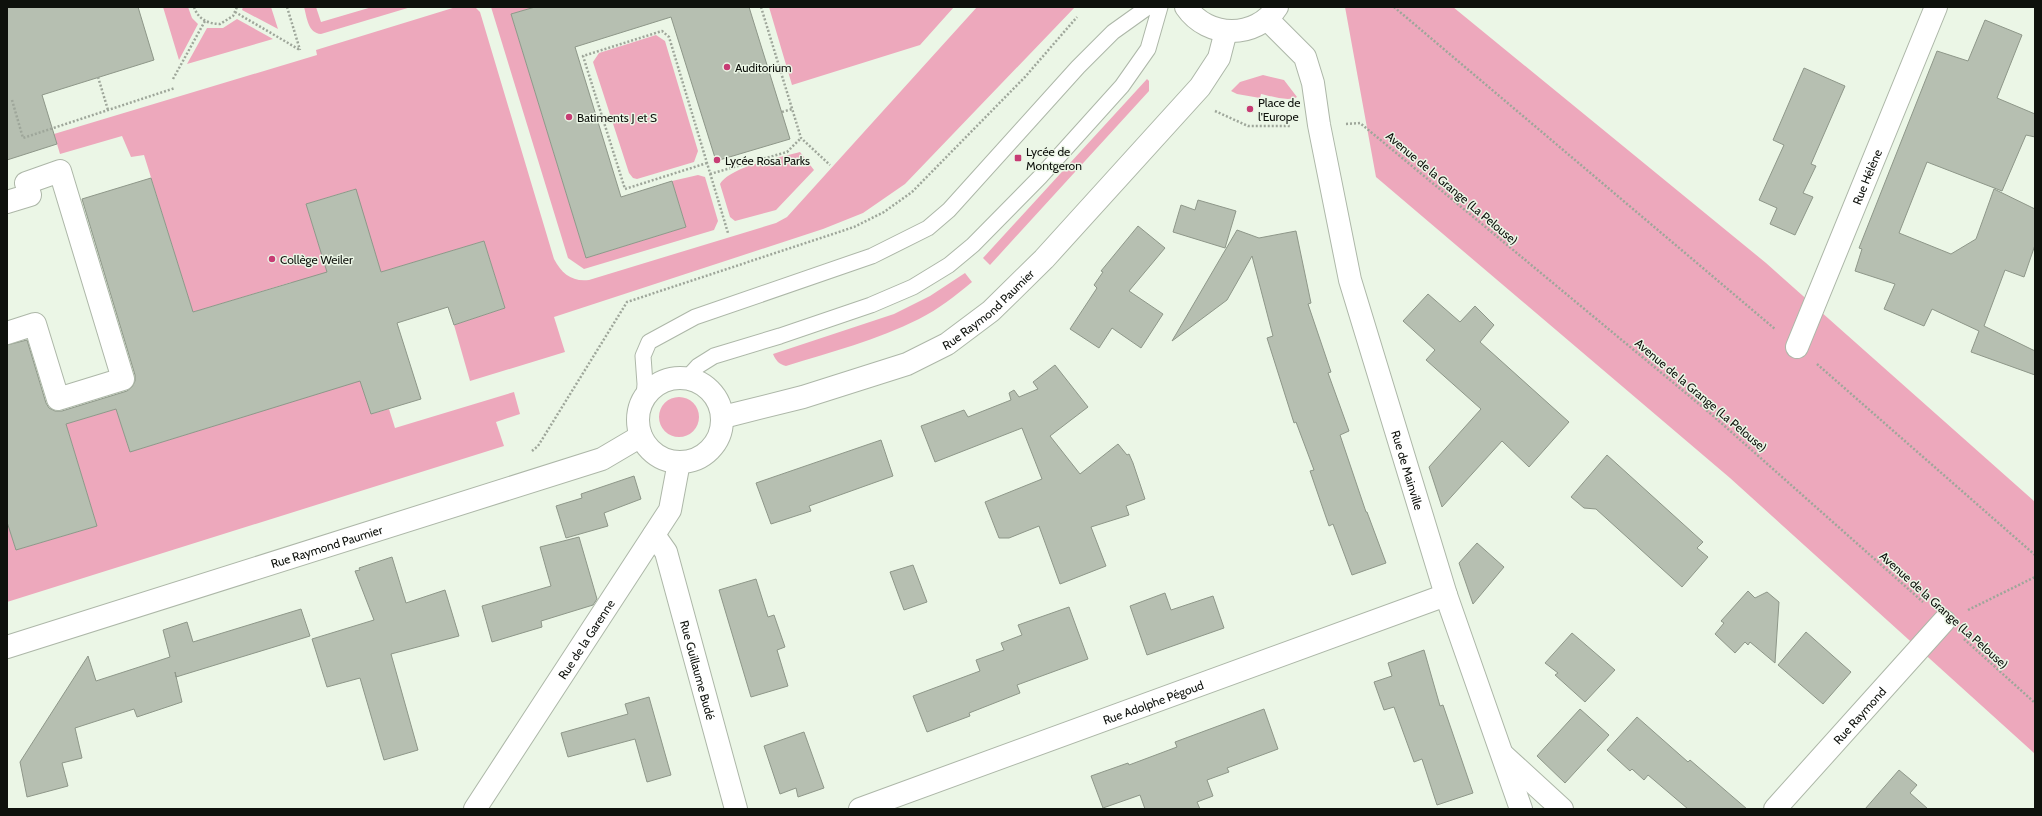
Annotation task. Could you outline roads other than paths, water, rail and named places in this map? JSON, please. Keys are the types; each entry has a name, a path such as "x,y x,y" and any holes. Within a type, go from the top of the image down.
{"street":[{"path":"1186,7 1198,20 1211,28 1226,31 1241,31 1255,26 1272,13"},
{"name":"Rue Hélène","path":"1797,347 1936,7"},
{"name":"Rue de Mainville","path":"1272,13 1305,57 1313,83 1319,125 1350,280 1446,596 1521,809"},
{"name":"Rue Raymond Paumier","path":"724,417 803,397 907,364 947,344 991,311 1044,259 1200,87 1219,58 1226,31"},
{"path":"7,202 30,195 26,183 60,171 123,379 58,399 35,324 7,333"},
{"path":"675,377 688,377 702,382 716,396 724,417 723,427 717,442 709,452 692,461 679,462 666,460 655,455 646,446 638,428 638,414 644,398 658,383 675,377"},
{"name":"Rue Raymond Paumier","path":"7,647 602,459 641,436"},
{"name":"Rue de la Garenne","path":"475,809 670,510 679,462"},
{"name":"Rue Guillaume Budé","path":"654,535 666,552 736,809"},
{"name":"Rue Adolphe Pégoud","path":"860,809 1446,596"},
{"name":"Rue Raymond","path":"1775,809 1944,621"},
{"path":"1502,754 1562,809"}],"lane":[{"path":"644,398 645,384 643,356 649,342 695,317 872,256 928,228 949,210 1078,67 1113,32 1148,7"},
{"path":"688,377 698,366 714,356 780,336 871,305 913,287 949,265 973,245 1040,177 1122,86 1148,49 1160,7"}],"place":[{"name":"Auditorium","path":"727,67"},
{"name":"Place de l'Europe","path":"1250,109"},
{"name":"Batiments J et S","path":"569,117"},
{"name":"Lycée de Montgeron","path":"1018,158"},
{"name":"Lycée Rosa Parks","path":"717,160"},
{"name":"Collège Weiler","path":"272,259"}]}
